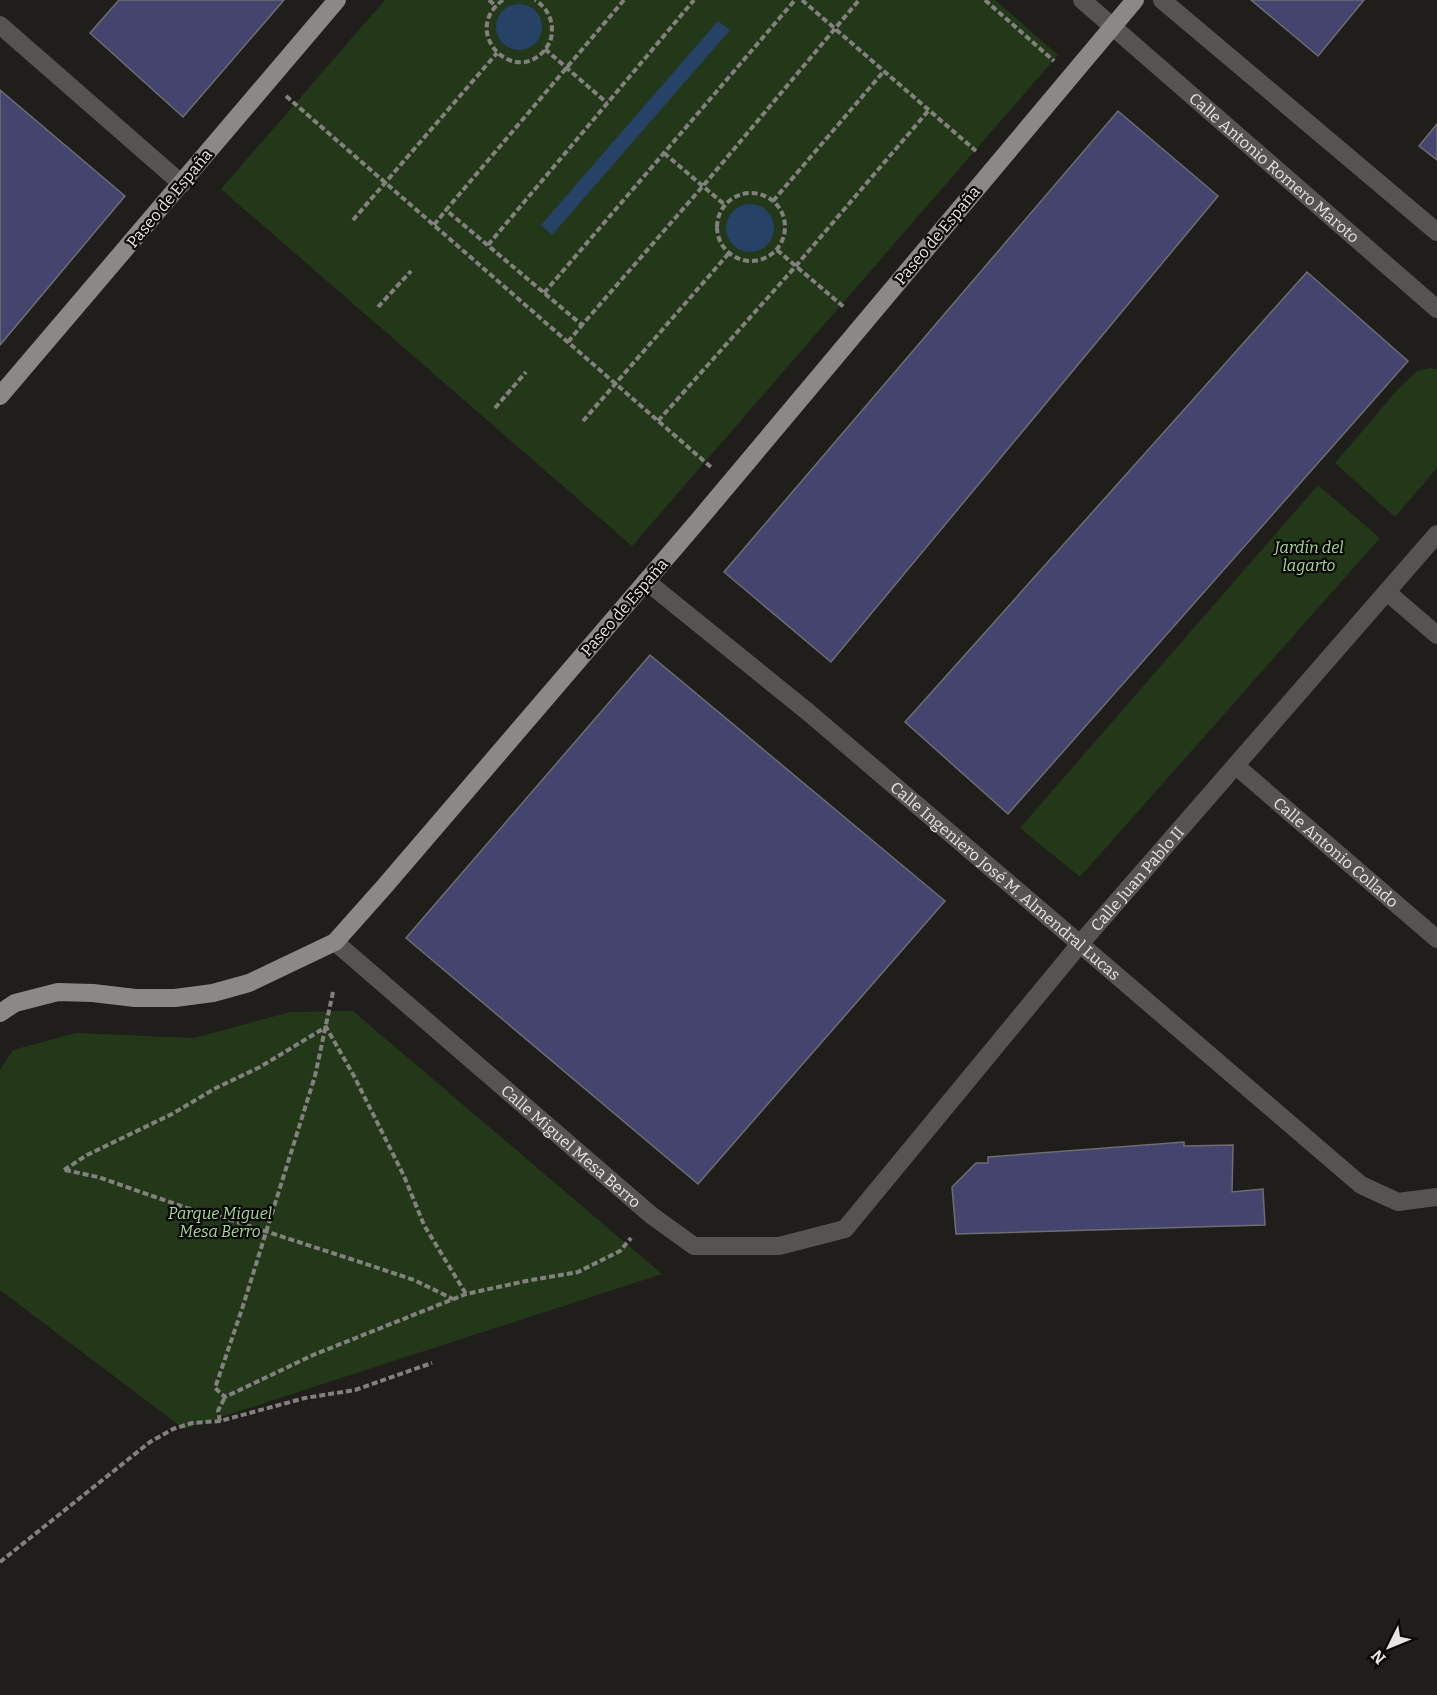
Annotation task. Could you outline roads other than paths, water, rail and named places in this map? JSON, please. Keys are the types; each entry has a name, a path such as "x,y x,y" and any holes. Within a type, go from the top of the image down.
{"main road":[{"name":"Paseo de España","path":"0,396 337,0"},
{"name":"Paseo de España","path":"0,1013 15,1003 35,996 58,992 135,998 175,998 213,993 249,983 335,942 646,581 1135,0"}],"street":[{"name":"Calle Antonio Romero Maroto","path":"1082,0 1437,309"},
{"path":"1162,0 1437,232"},
{"path":"0,25 182,184"},
{"name":"Calle Juan Pablo II","path":"845,1229 1080,944 1437,534"},
{"name":"Calle Ingeniero José M. Almendral Lucas","path":"646,581 808,712 1360,1185 1398,1202 1437,1197"},
{"path":"1387,592 1437,635"},
{"name":"Calle Antonio Collado","path":"1236,766 1437,939"},
{"name":"Calle Miguel Mesa Berro","path":"335,942 651,1215 694,1246 779,1246 845,1229"}],"water":[{"path":"519,4 528,5 536,10 541,18 541,36 536,44 528,49 519,50 510,49 502,44 497,36 496,27 497,18 502,10 510,5"},
{"path":"718,21 730,30 552,235 541,225"},
{"path":"745,204 755,204 767,211 774,223 774,233 767,245 755,252 745,252 730,241 726,233 726,223 737,208"}],"park label":[{"name":"Jardín del lagarto","path":"1309,556"},
{"name":"Parque Miguel Mesa Berro","path":"220,1222"}]}
